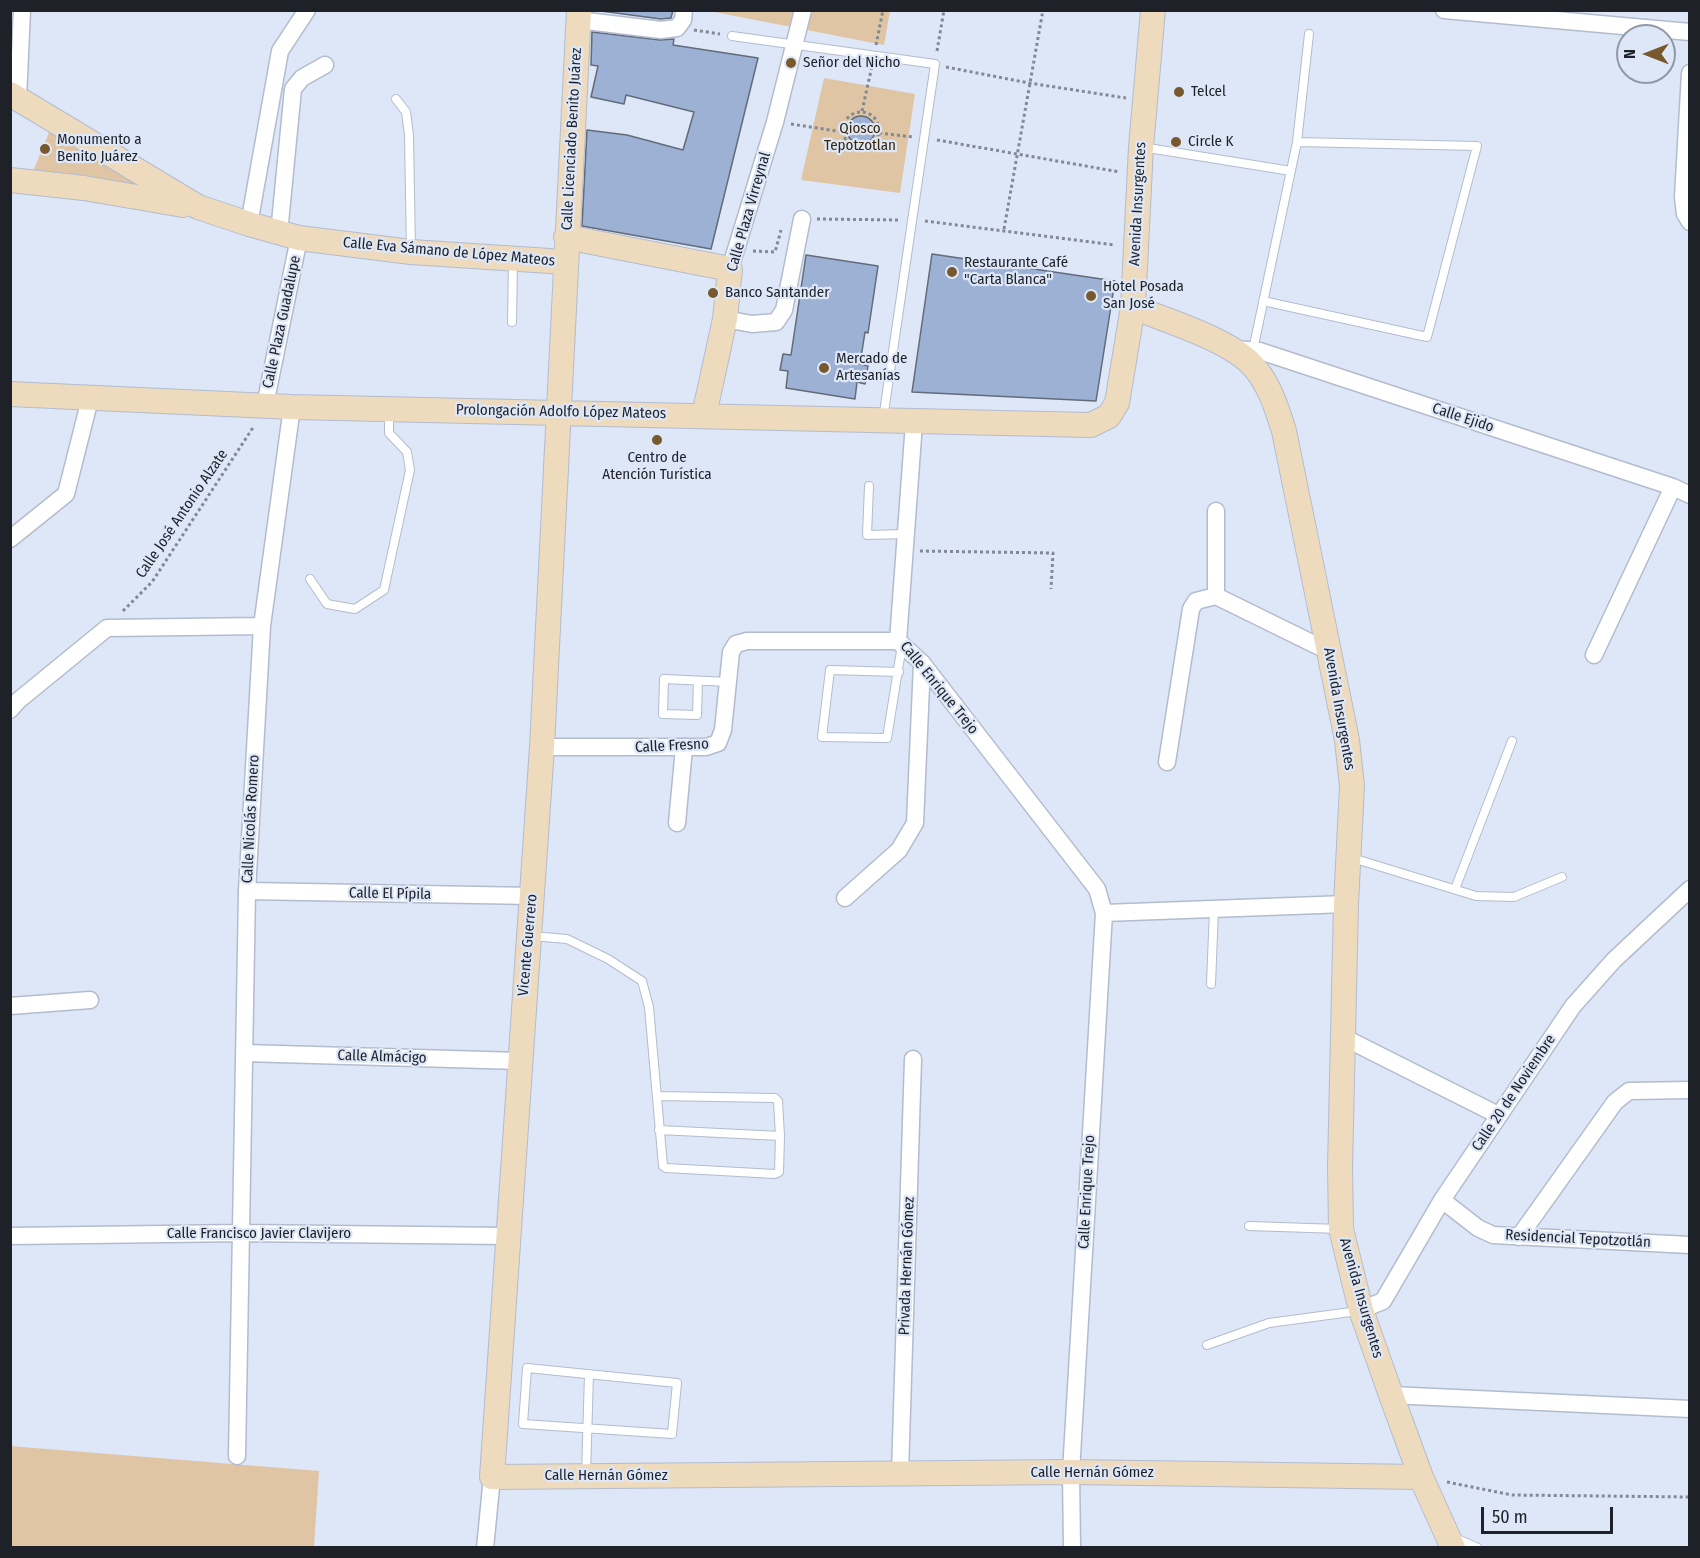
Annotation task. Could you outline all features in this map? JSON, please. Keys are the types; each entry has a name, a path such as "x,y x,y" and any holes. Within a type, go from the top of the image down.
{"street":[{"path":"14,97 21,10"},
{"path":"249,224 280,51 307,10"},
{"path":"579,15 661,30 677,28 683,20 684,10"},
{"name":"Calle Plaza Virreynal","path":"704,415 725,319 730,269 775,122 802,10"},
{"name":"Avenida Insurgentes","path":"1153,10 1141,147 1133,307 1244,350 1271,394 1284,430 1330,652 1352,786 1346,904 1341,1229 1361,1310 1390,1395 1421,1476 1450,1541"},
{"path":"1444,10 1519,14 1689,32"},
{"name":"Calle Licenciado Benito Juárez","path":"560,412 566,237 579,15"},
{"name":"Calle Plaza Guadalupe","path":"265,405 289,235 289,109 293,89 302,78 325,65"},
{"path":"1687,218 1683,197 1689,74"},
{"name":"Calle Eva Sámano de López Mateos","path":"14,97 198,207 249,224 289,235 411,252 565,261"},
{"path":"10,180 84,188 198,207"},
{"path":"725,319 752,324 776,322 784,310 802,219"},
{"name":"Calle Eva Sámano de López Mateos","path":"566,237 730,269"},
{"name":"Prolongación Adolfo López Mateos","path":"10,394 292,407 704,415 883,420 914,423 1091,425 1109,416 1117,403 1133,307"},
{"name":"Calle Ejido","path":"1244,350 1673,487 1689,495"},
{"path":"10,538 66,494 90,399"},
{"name":"Calle Nicolás Romero","path":"237,1456 243,1233 247,891 262,626 292,407"},
{"name":"Vicente Guerrero","path":"492,1476 542,747 560,412"},
{"name":"Calle Enrique Trejo","path":"914,423 900,643 922,663 1097,889 1104,913 1071,1472 1072,1548"},
{"path":"1594,655 1673,487"},
{"path":"1216,511 1216,596"},
{"path":"1167,762 1191,609 1196,601 1216,596 1330,652"},
{"path":"10,710 19,700 107,628 262,626"},
{"name":"Calle Fresno","path":"542,747 706,747 718,743 723,730 731,652 736,644 747,641 900,643"},
{"path":"845,898 899,850 915,823 922,663"},
{"path":"677,823 684,748"},
{"name":"Calle 20 de Noviembre","path":"1361,1310 1383,1301 1442,1200 1573,1006 1614,960 1689,889"},
{"name":"Calle El Pípila","path":"247,891 532,896"},
{"path":"1104,913 1346,904"},
{"path":"10,1006 90,1000"},
{"path":"1344,1037 1498,1115"},
{"name":"Calle Almácigo","path":"245,1053 519,1061"},
{"name":"Privada Hernán Gómez","path":"900,1473 913,1059"},
{"path":"1519,1237 1615,1102 1629,1091 1689,1090"},
{"name":"Residencial Tepotzotlán","path":"1442,1200 1478,1228 1493,1235 1689,1245"},
{"name":"Calle Francisco Javier Clavijero","path":"10,1236 243,1233 507,1236"},
{"path":"1390,1395 1689,1409"},
{"name":"Calle Hernán Gómez","path":"492,1476 1071,1472 1421,1476"},
{"path":"485,1548 492,1476"}],"lane":[{"path":"1244,350 1263,301 1297,142 1309,34"},
{"path":"732,36 935,64 883,420"},
{"path":"396,99 406,112 409,135 411,252"},
{"path":"1263,301 1427,337 1477,146 1297,142"},
{"path":"1141,147 1291,171"},
{"path":"512,322 514,258"},
{"path":"310,579 327,604 355,609 384,590 410,470 407,452 389,433 388,409"},
{"path":"869,486 867,535 906,542"},
{"path":"899,672 830,670 822,737 887,738 899,672 900,643"},
{"path":"699,681 697,715 663,714 664,679 729,682"},
{"path":"1455,890 1512,741"},
{"path":"1349,857 1476,896 1514,897 1562,877"},
{"path":"1211,984 1214,909"},
{"path":"528,935 567,939 642,981 649,1007 661,1162 666,1168 775,1174 779,1172 780,1136 778,1101 775,1098 657,1096"},
{"path":"659,1130 780,1136"},
{"path":"1249,1226 1341,1229"},
{"path":"1207,1345 1269,1323 1361,1310"},
{"path":"527,1368 677,1383 672,1434 586,1430 523,1424 527,1368"},
{"path":"586,1476 589,1374"},
{"path":"1450,1541 1478,1548"}],"path":[{"path":"944,10 935,64 1029,83 1146,100"},
{"path":"1004,229 1043,10"},
{"path":"677,28 732,36"},
{"path":"862,111 875,118 879,133 877,140 864,148 850,144 843,132 848,117 862,111"},
{"path":"775,122 843,132"},
{"path":"879,133 924,138 1140,175"},
{"path":"912,220 1004,229 1136,248"},
{"name":"Calle José Antonio Alzate","path":"107,628 152,582 245,443 265,405"},
{"path":"906,542 1053,553 1051,589"},
{"path":"1421,1476 1512,1495 1689,1497"}],"green space":[{"path":"704,10 890,11 884,45"},
{"name":"Qiosco Tepotzotlan","path":"824,78 915,94 900,193 801,180"},
{"path":"50,130 163,199 32,174"},
{"path":"10,1446 319,1471 314,1547 11,1547"}],"building":[{"path":"593,10 673,10 671,18 661,19"},
{"path":"592,32 660,40 674,39 673,45 758,58 711,249 582,226 587,130 627,135 683,150 694,112 626,95 624,104 591,97 598,66 591,65"},
{"path":"861,116 871,120 875,130 871,140 861,144 851,140 847,130 851,120"},
{"path":"932,254 1115,281 1096,401 912,392"},
{"path":"806,255 878,266 868,333 865,332 860,364 868,366 865,384 857,382 855,399 786,388 788,371 780,370 783,354 791,355"}],"place":[{"name":"Señor del Nicho","path":"791,63"},
{"name":"Telcel","path":"1179,92"},
{"name":"Circle K","path":"1176,142"},
{"name":"Monumento a Benito Juárez","path":"45,149"},
{"name":"Restaurante Café \"Carta Blanca\"","path":"952,272"},
{"name":"Banco Santander","path":"713,293"},
{"name":"Hotel Posada San José","path":"1091,296"},
{"name":"Mercado de Artesanías","path":"824,368"},
{"name":"Centro de Atención Turística","path":"657,440"}]}
